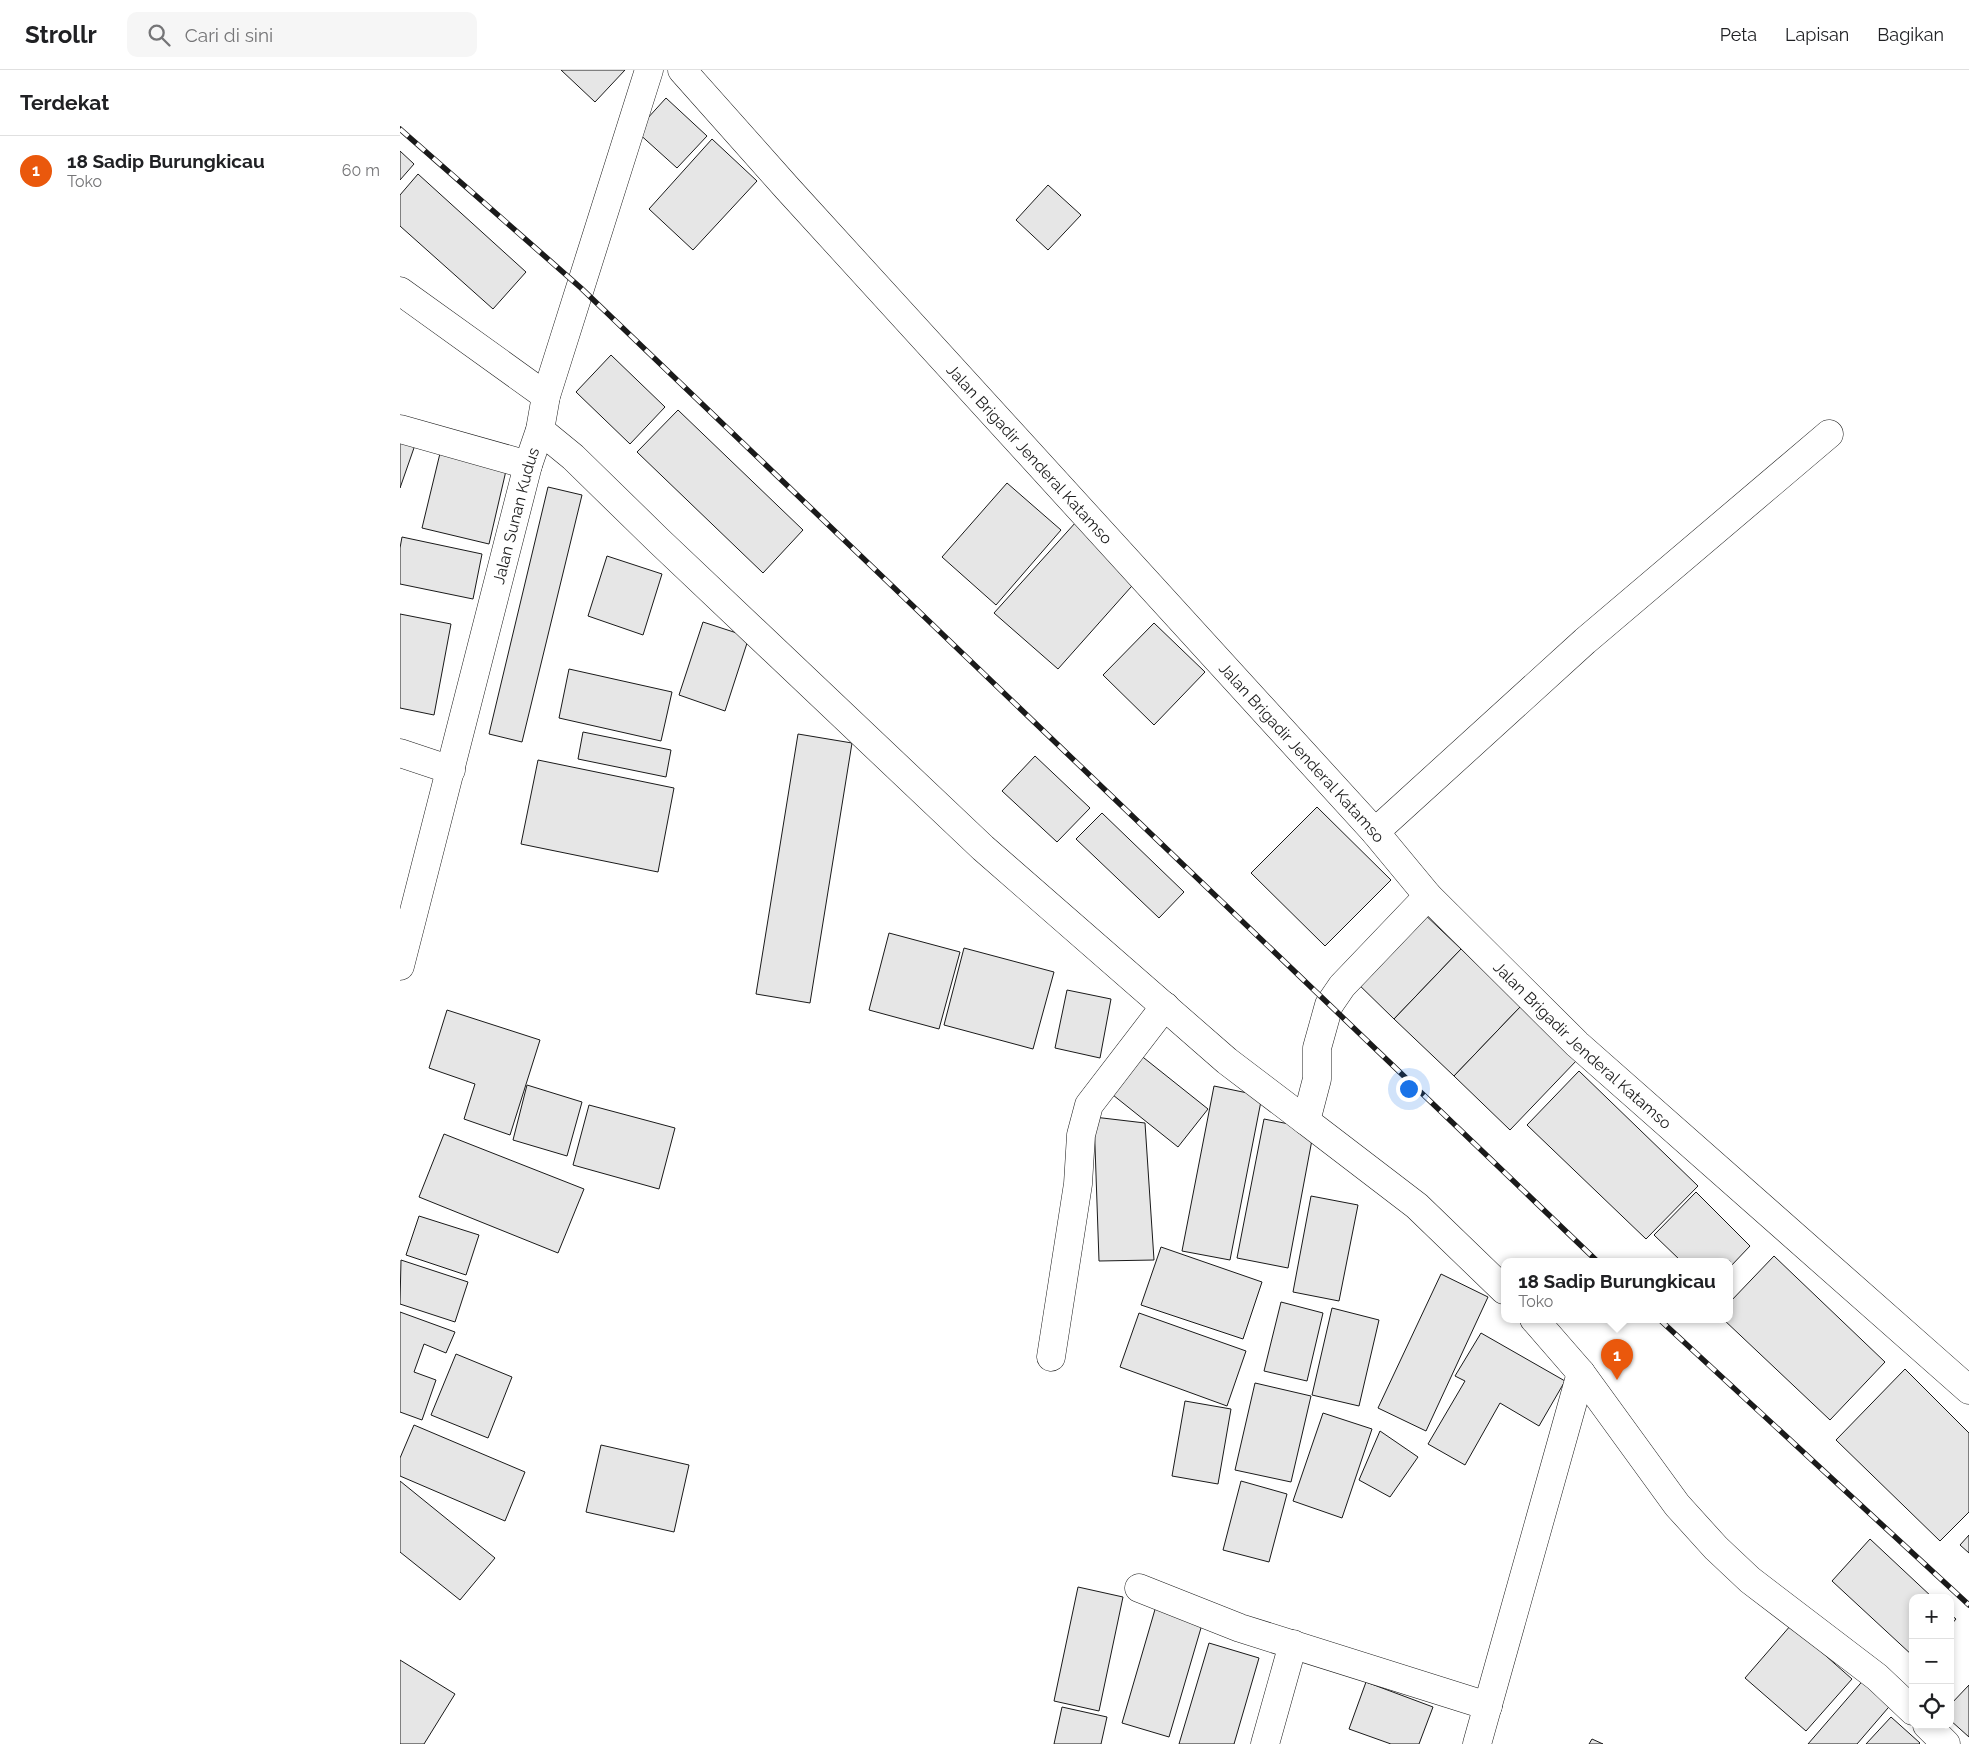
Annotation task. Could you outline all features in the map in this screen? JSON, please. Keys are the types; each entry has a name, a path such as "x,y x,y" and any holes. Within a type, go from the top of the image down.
{"main road":[{"name":"Jalan Sunan Kudus","path":"400,966 528,465 540,430 546,396 649,70"},
{"name":"Jalan Brigadir Jenderal Katamso","path":"682,70 787,188 1375,832 1428,896 1577,1044 1969,1390"},
{"path":"400,291 546,396"},
{"path":"400,429 528,465"},
{"path":"540,430 573,457 983,848 1251,1080 1417,1206 1501,1287"},
{"path":"1375,832 1585,641 1829,434"},
{"path":"400,753 451,770"},
{"path":"1306,1121 1317,1079 1317,1048 1329,1004 1342,986 1428,896"},
{"path":"1051,1357 1078,1184 1081,1135 1090,1105 1165,1006"},
{"path":"1537,1323 1581,1373 1677,1505 1716,1548 1750,1580 1877,1677 1909,1707"},
{"path":"1477,1744 1581,1373"},
{"path":"1139,1588 1240,1628 1488,1706"},
{"path":"1265,1744 1293,1644"},
{"path":"1931,1729 1946,1744"}],"building":[{"path":"561,70 625,70 595,102"},
{"path":"666,98 707,136 677,168 636,131"},
{"path":"712,139 757,181 693,250 649,209"},
{"path":"400,151 414,164 400,180"},
{"path":"418,174 526,272 493,309 400,226 400,195"},
{"path":"1048,185 1081,215 1048,250 1016,220"},
{"path":"611,355 665,407 630,444 576,392"},
{"path":"678,410 803,530 763,573 637,452"},
{"path":"400,439 415,445 400,488"},
{"path":"442,445 508,462 489,544 422,528"},
{"path":"1007,483 1061,530 996,605 942,557"},
{"path":"548,487 582,495 522,742 489,734"},
{"path":"1076,522 1139,578 1058,669 994,613"},
{"path":"402,537 482,554 473,599 400,584 400,548"},
{"path":"607,556 662,574 643,635 588,616"},
{"path":"400,614 451,624 434,715 400,708"},
{"path":"703,622 749,637 725,711 679,695"},
{"path":"1154,623 1205,672 1154,725 1103,675"},
{"path":"569,669 672,692 661,741 559,718"},
{"path":"583,732 671,750 666,777 578,759"},
{"path":"798,734 852,743 810,1003 756,994"},
{"path":"1035,756 1090,808 1057,842 1002,791"},
{"path":"538,760 674,788 658,872 521,844"},
{"path":"1317,807 1391,880 1325,946 1251,873"},
{"path":"1102,813 1184,892 1159,918 1076,839"},
{"path":"1418,908 1461,949 1394,1019 1352,978"},
{"path":"889,933 960,952 939,1029 869,1010"},
{"path":"964,948 1054,972 1033,1049 944,1025"},
{"path":"1461,949 1521,1006 1454,1076 1394,1019"},
{"path":"1067,990 1111,999 1100,1058 1055,1048"},
{"path":"1521,1006 1577,1060 1510,1130 1454,1076"},
{"path":"447,1010 540,1040 510,1135 464,1119 475,1084 429,1068"},
{"path":"1139,1054 1208,1109 1178,1147 1108,1091"},
{"path":"1579,1071 1698,1186 1646,1239 1527,1125"},
{"path":"527,1085 582,1102 567,1156 513,1140"},
{"path":"1214,1086 1262,1096 1230,1260 1182,1251"},
{"path":"589,1105 675,1128 659,1189 573,1165"},
{"path":"1094,1117 1145,1123 1154,1260 1099,1261"},
{"path":"1264,1119 1314,1129 1288,1268 1237,1258"},
{"path":"444,1134 584,1189 558,1253 419,1197"},
{"path":"1696,1192 1750,1246 1733,1264 1733,1258 1678,1258 1654,1235"},
{"path":"1311,1196 1358,1205 1339,1301 1293,1292"},
{"path":"419,1216 479,1235 466,1275 406,1255"},
{"path":"1161,1247 1262,1282 1243,1339 1141,1305"},
{"path":"1774,1256 1885,1362 1830,1420 1727,1323 1733,1323 1733,1299"},
{"path":"401,1260 468,1282 455,1322 400,1304"},
{"path":"1441,1274 1488,1297 1426,1431 1378,1408"},
{"path":"1281,1302 1323,1313 1307,1381 1264,1371"},
{"path":"1332,1308 1379,1320 1359,1406 1312,1395"},
{"path":"400,1312 455,1332 446,1353 424,1344 414,1372 436,1380 422,1420 400,1412"},
{"path":"1139,1313 1246,1351 1227,1406 1120,1367"},
{"path":"1481,1333 1565,1381 1539,1426 1500,1403 1465,1465 1428,1444 1465,1381 1455,1376"},
{"path":"456,1354 512,1377 488,1438 431,1415"},
{"path":"1905,1369 1969,1433 1969,1512 1940,1541 1836,1440"},
{"path":"1255,1383 1311,1396 1291,1482 1235,1470"},
{"path":"1185,1401 1231,1409 1218,1484 1172,1476"},
{"path":"1323,1413 1372,1429 1342,1518 1293,1501"},
{"path":"414,1425 525,1472 505,1521 400,1476 400,1458"},
{"path":"1380,1431 1418,1457 1390,1497 1359,1480"},
{"path":"601,1445 689,1465 674,1532 586,1512"},
{"path":"400,1481 495,1558 460,1600 400,1552"},
{"path":"1241,1481 1287,1494 1269,1562 1223,1550"},
{"path":"1969,1535 1969,1553 1960,1545"},
{"path":"1870,1539 1929,1594 1909,1594 1909,1652 1832,1581"},
{"path":"1078,1587 1123,1597 1099,1711 1054,1701"},
{"path":"1156,1606 1203,1621 1169,1737 1122,1723"},
{"path":"1791,1625 1852,1679 1806,1731 1745,1678"},
{"path":"1209,1643 1259,1658 1234,1744 1179,1744"},
{"path":"400,1660 455,1694 424,1744 400,1744"},
{"path":"1866,1677 1894,1701 1857,1744 1808,1744"},
{"path":"1366,1682 1433,1707 1419,1744 1391,1744 1349,1729"},
{"path":"1969,1685 1969,1737 1954,1724 1954,1701"},
{"path":"1062,1707 1107,1717 1101,1744 1054,1744"},
{"path":"1891,1717 1920,1743 1866,1744"},
{"path":"1592,1739 1603,1744 1589,1744"}],"railway":[{"path":"400,129 581,288 1594,1258"},
{"path":"1663,1323 1969,1605"}],"place":[{"name":"18 Sadip Burungkicau","path":"1617,1380"}]}
